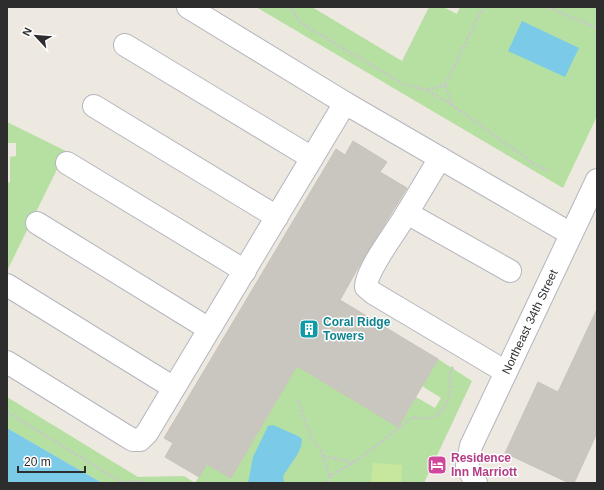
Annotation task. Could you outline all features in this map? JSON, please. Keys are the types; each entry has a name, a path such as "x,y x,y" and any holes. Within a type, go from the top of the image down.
{"street":[{"path":"188,7 345,103 571,234"},
{"path":"125,45 312,158"},
{"path":"7,362 133,440 140,440 147,433 345,103"},
{"path":"94,106 277,217"},
{"path":"440,158 371,269 366,282 366,288 506,372"},
{"path":"67,163 245,271"},
{"name":"Northeast 34th Street","path":"471,474 471,446 597,180"},
{"path":"407,213 510,271"},
{"path":"37,223 209,330"},
{"path":"7,285 174,388"}],"path":[{"path":"286,7 293,11 301,23 403,84 427,90 534,164 548,171"},
{"path":"427,90 444,85 483,7"},
{"path":"547,7 597,28"},
{"path":"444,85 452,106"},
{"path":"326,483 330,476 354,462 412,418 418,417 425,419 442,412 450,391 450,372 465,347"},
{"path":"298,400 312,439 321,451 330,476"},
{"path":"7,412 122,482 139,481 144,483"},
{"path":"323,456 354,462"}],"green space":[{"path":"256,7 312,7 402,61 429,7 443,7 457,14 460,7 597,7 597,116 563,188"},
{"path":"7,122 66,151 7,271 7,183 10,182 10,157 16,156 16,143 7,143"},
{"path":"438,359 472,381 424,483 195,483 207,464 231,478 297,366 398,427 416,397 435,408 441,398 422,386"},
{"path":"7,397 138,477 184,476 195,483 102,483 7,428"},
{"path":"373,463 402,465 401,483 371,483"}],"water":[{"path":"522,21 579,48 565,77 508,51"},
{"path":"273,425 302,439 301,447 283,476 284,483 248,483 253,457 268,426"},
{"path":"7,428 102,483 7,483"}],"building":[{"name":"Coral Ridge Towers","path":"353,141 387,162 380,172 407,188 366,254 340,300 438,359 398,427 297,366 231,478 207,464 199,477 165,457 173,443 164,438 336,149 345,155"},
{"path":"597,309 597,433 574,483 569,483 505,453 538,382 558,392"}],"place":[{"name":"Coral Ridge Towers","path":"309,329"},
{"name":"Residence Inn Marriott","path":"437,465"}]}
